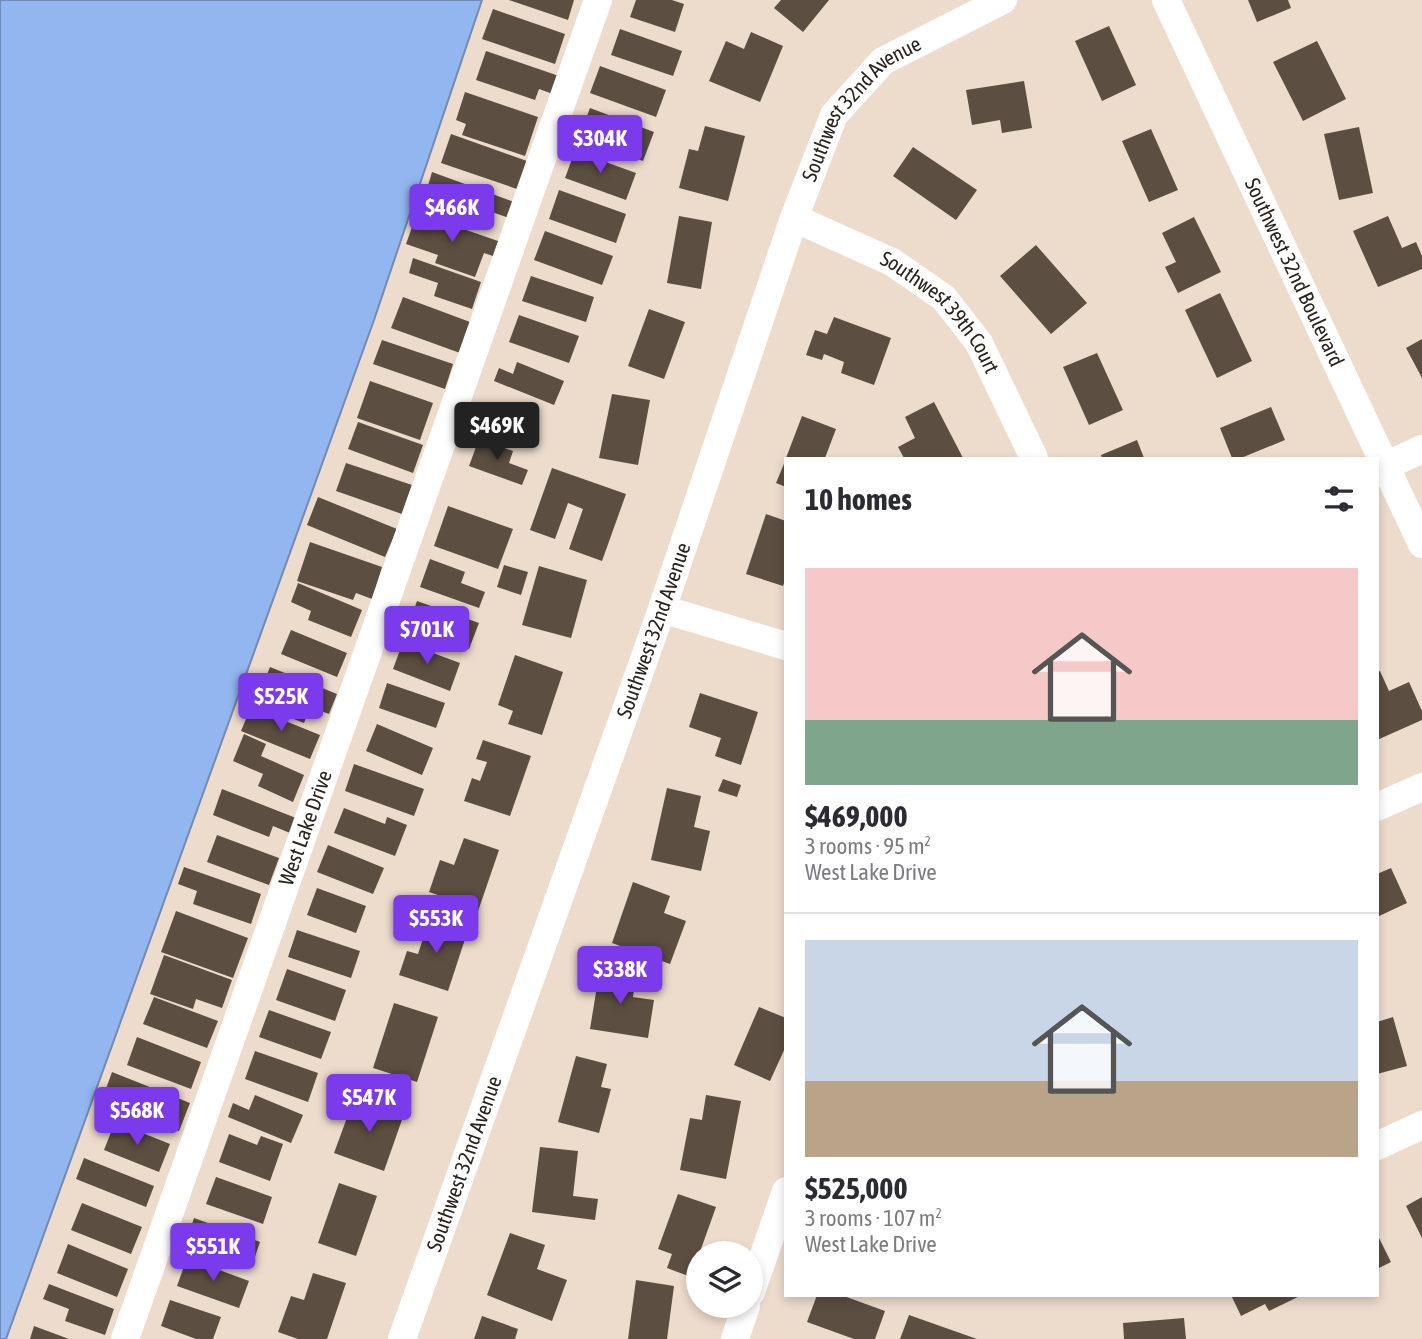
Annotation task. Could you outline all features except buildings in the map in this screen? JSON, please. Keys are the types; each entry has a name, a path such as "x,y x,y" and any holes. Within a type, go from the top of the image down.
{"street":[{"name":"West Lake Drive","path":"125,1339 598,0"},
{"name":"Southwest 32nd Avenue","path":"402,1339 662,609 794,218 834,116 883,61 1003,0"},
{"name":"Southwest 32nd Boulevard","path":"1166,0 1376,457"},
{"name":"Southwest 39th Court","path":"794,218 892,262 944,298 979,343 1034,457"},
{"path":"1381,468 1422,449"},
{"name":"Southwest 32nd Boulevard","path":"1381,468 1422,544"},
{"path":"662,609 784,645"},
{"path":"1379,806 1422,787"},
{"path":"1379,1145 1422,1125"},
{"path":"763,1258 784,1198"},
{"path":"735,1339 742,1318"}],"water":[{"path":"0,0 482,0 374,320 6,1339 0,1339"}]}
